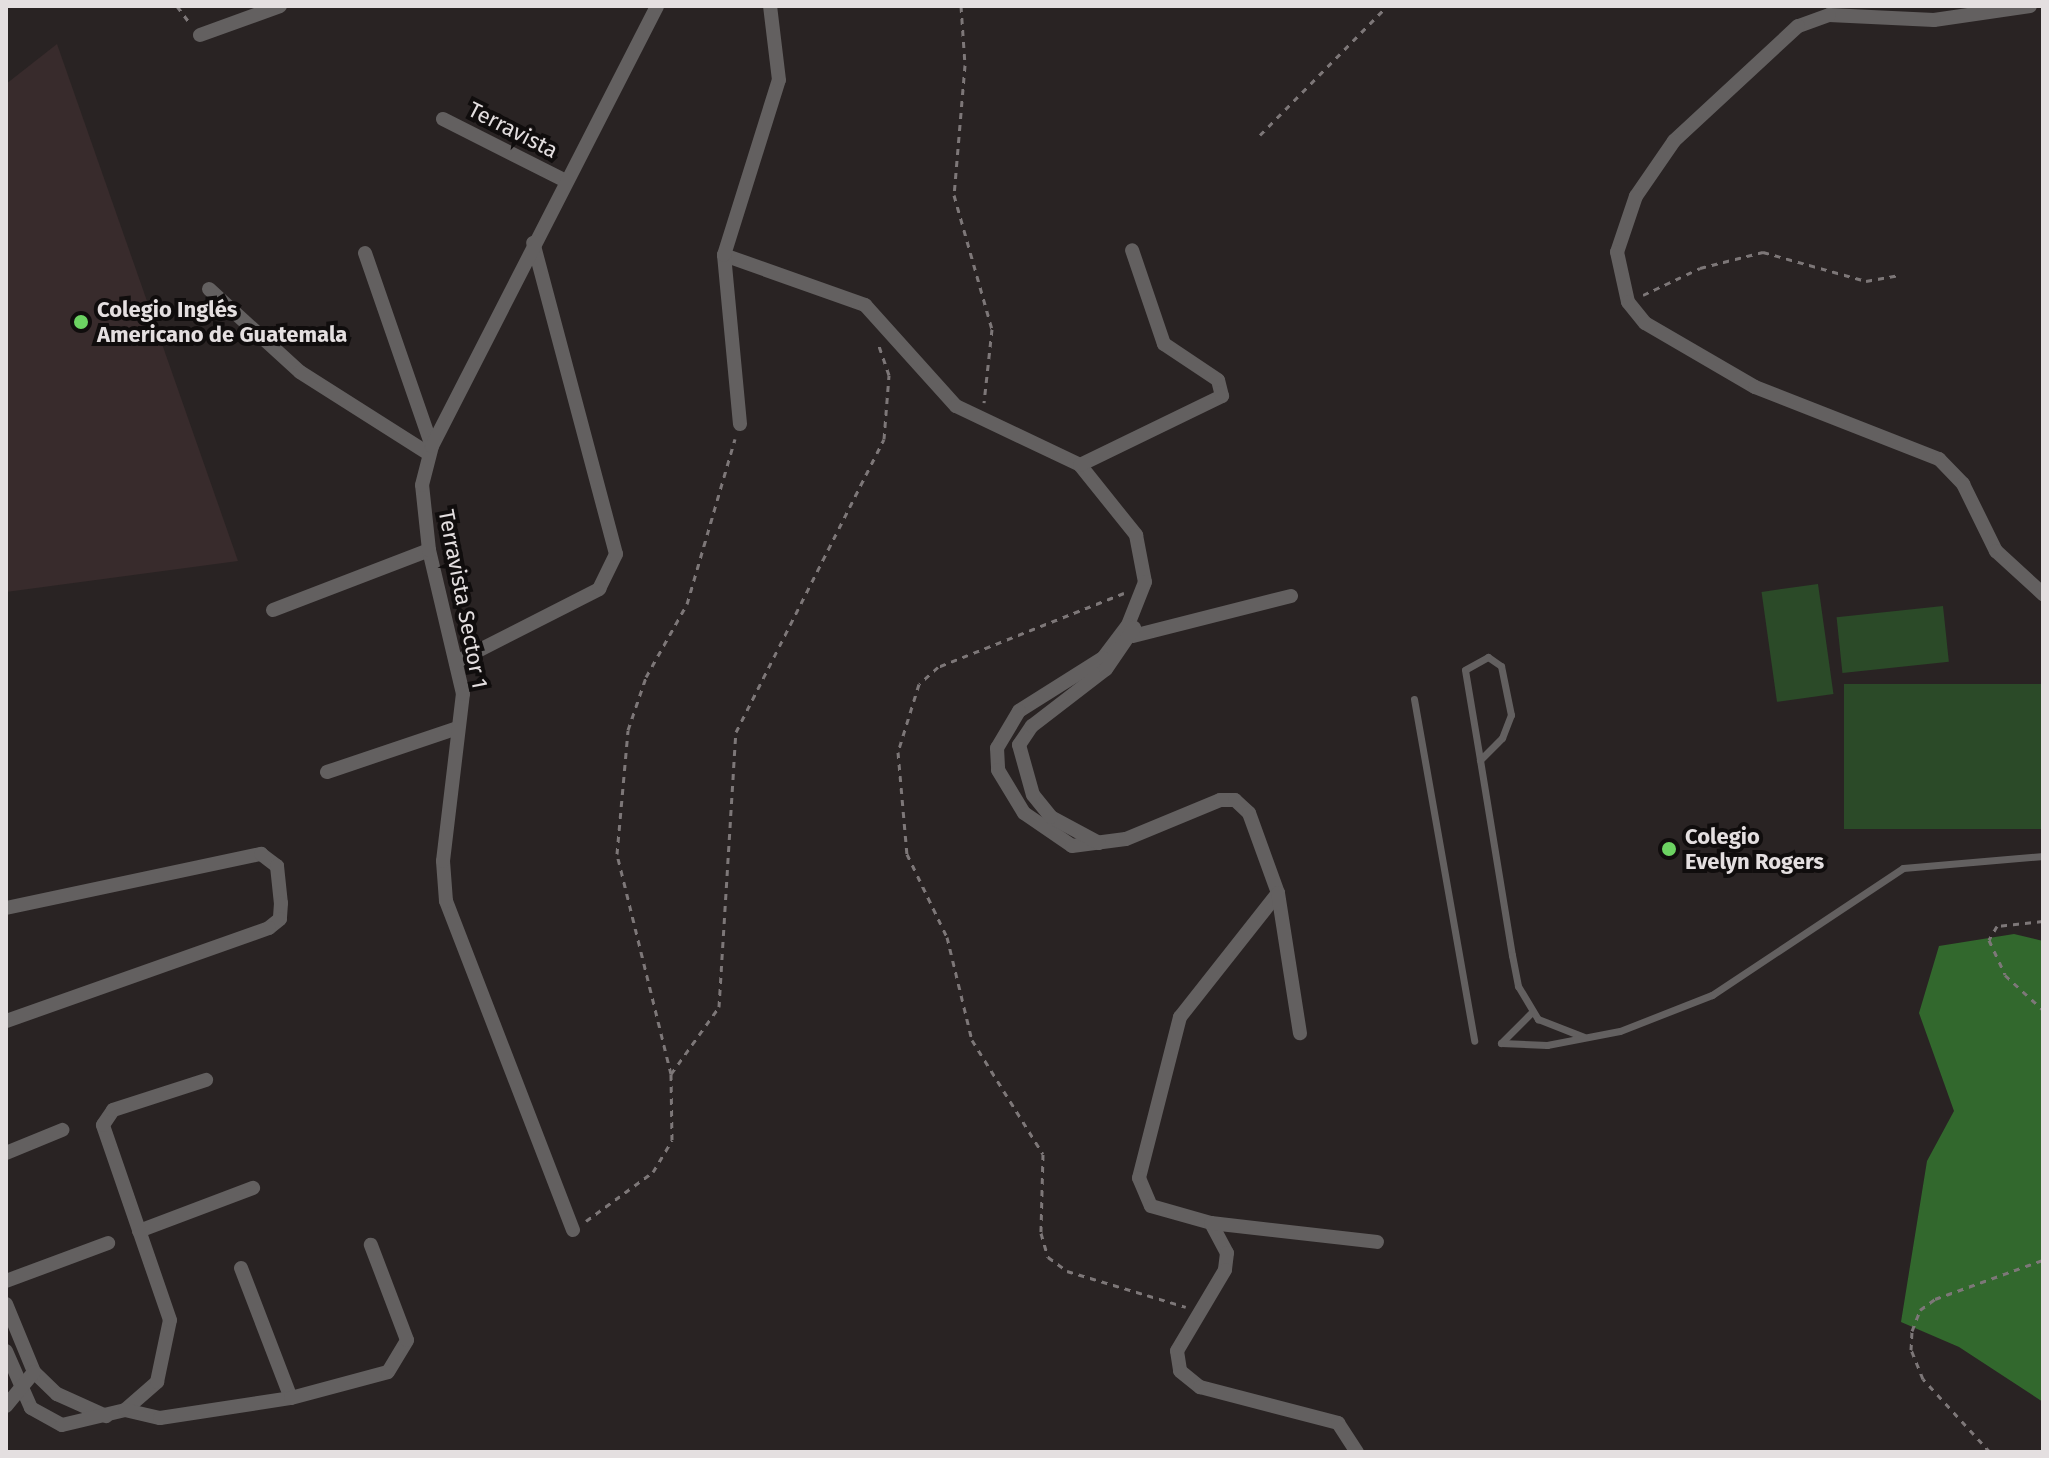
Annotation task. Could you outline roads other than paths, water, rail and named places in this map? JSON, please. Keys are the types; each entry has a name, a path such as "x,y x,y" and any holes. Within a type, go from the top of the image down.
{"street":[{"path":"200,35 280,6"},
{"name":"Terravista Sector 1","path":"573,1230 446,901 455,729 463,694 429,550 422,501 431,450 564,180 657,6"},
{"path":"740,424 724,255 779,80 770,6"},
{"path":"2030,6 1934,20 1829,15 1775,42 1684,130 1636,196 1617,252 1628,302 1645,323 1755,387 1939,459 1963,484 1996,551 2043,594"},
{"name":"Terravista","path":"443,119 564,180"},
{"path":"456,662 599,589 616,554 533,243"},
{"path":"1080,465 1222,396 1218,380 1164,344 1132,250"},
{"path":"365,253 431,450"},
{"path":"724,255 865,305 889,324 930,382 982,419 1080,465 1136,535 1145,582 1115,646 1019,711 997,748 998,770 1024,813 1072,846 1104,845 1235,800 1249,813 1278,893 1300,1033"},
{"path":"209,289 300,372 431,450"},
{"path":"273,610 429,550"},
{"path":"1133,636 1291,596"},
{"path":"1104,845 1051,817 1033,795 1019,745 1032,726 1106,669 1133,636 1137,604"},
{"path":"327,772 455,729"},
{"path":"6,908 261,854 277,866 281,903 280,919 269,928 6,1021"},
{"path":"1278,893 1180,1017 1138,1168 1151,1206 1211,1223 1377,1242"},
{"path":"6,1351 21,1392 53,1423 106,1416 125,1410 157,1382 171,1341 165,1299 139,1231 105,1120 118,1108 206,1080"},
{"path":"6,1153 62,1130"},
{"path":"139,1231 253,1188"},
{"path":"1211,1223 1227,1261 1177,1351 1184,1377 1338,1423 1357,1452"},
{"path":"6,1281 108,1243"},
{"path":"125,1410 160,1418 291,1398 388,1372 404,1355 406,1333 371,1245"},
{"path":"241,1268 291,1398"},
{"path":"6,1304 34,1372 57,1394 106,1416"},
{"path":"6,1406 21,1392 34,1372"}],"lane":[{"path":"1480,760 1507,731 1510,707 1497,661 1485,658 1465,670 1512,955 1531,1013 1586,1038"},
{"path":"1414,699 1474,1041"},
{"path":"1531,1013 1501,1043 1586,1038 1712,995 1903,868 2043,856"}],"place":[{"name":"Colegio Inglés Americano de Guatemala","path":"81,322"},
{"name":"Colegio Evelyn Rogers","path":"1669,849"}]}
